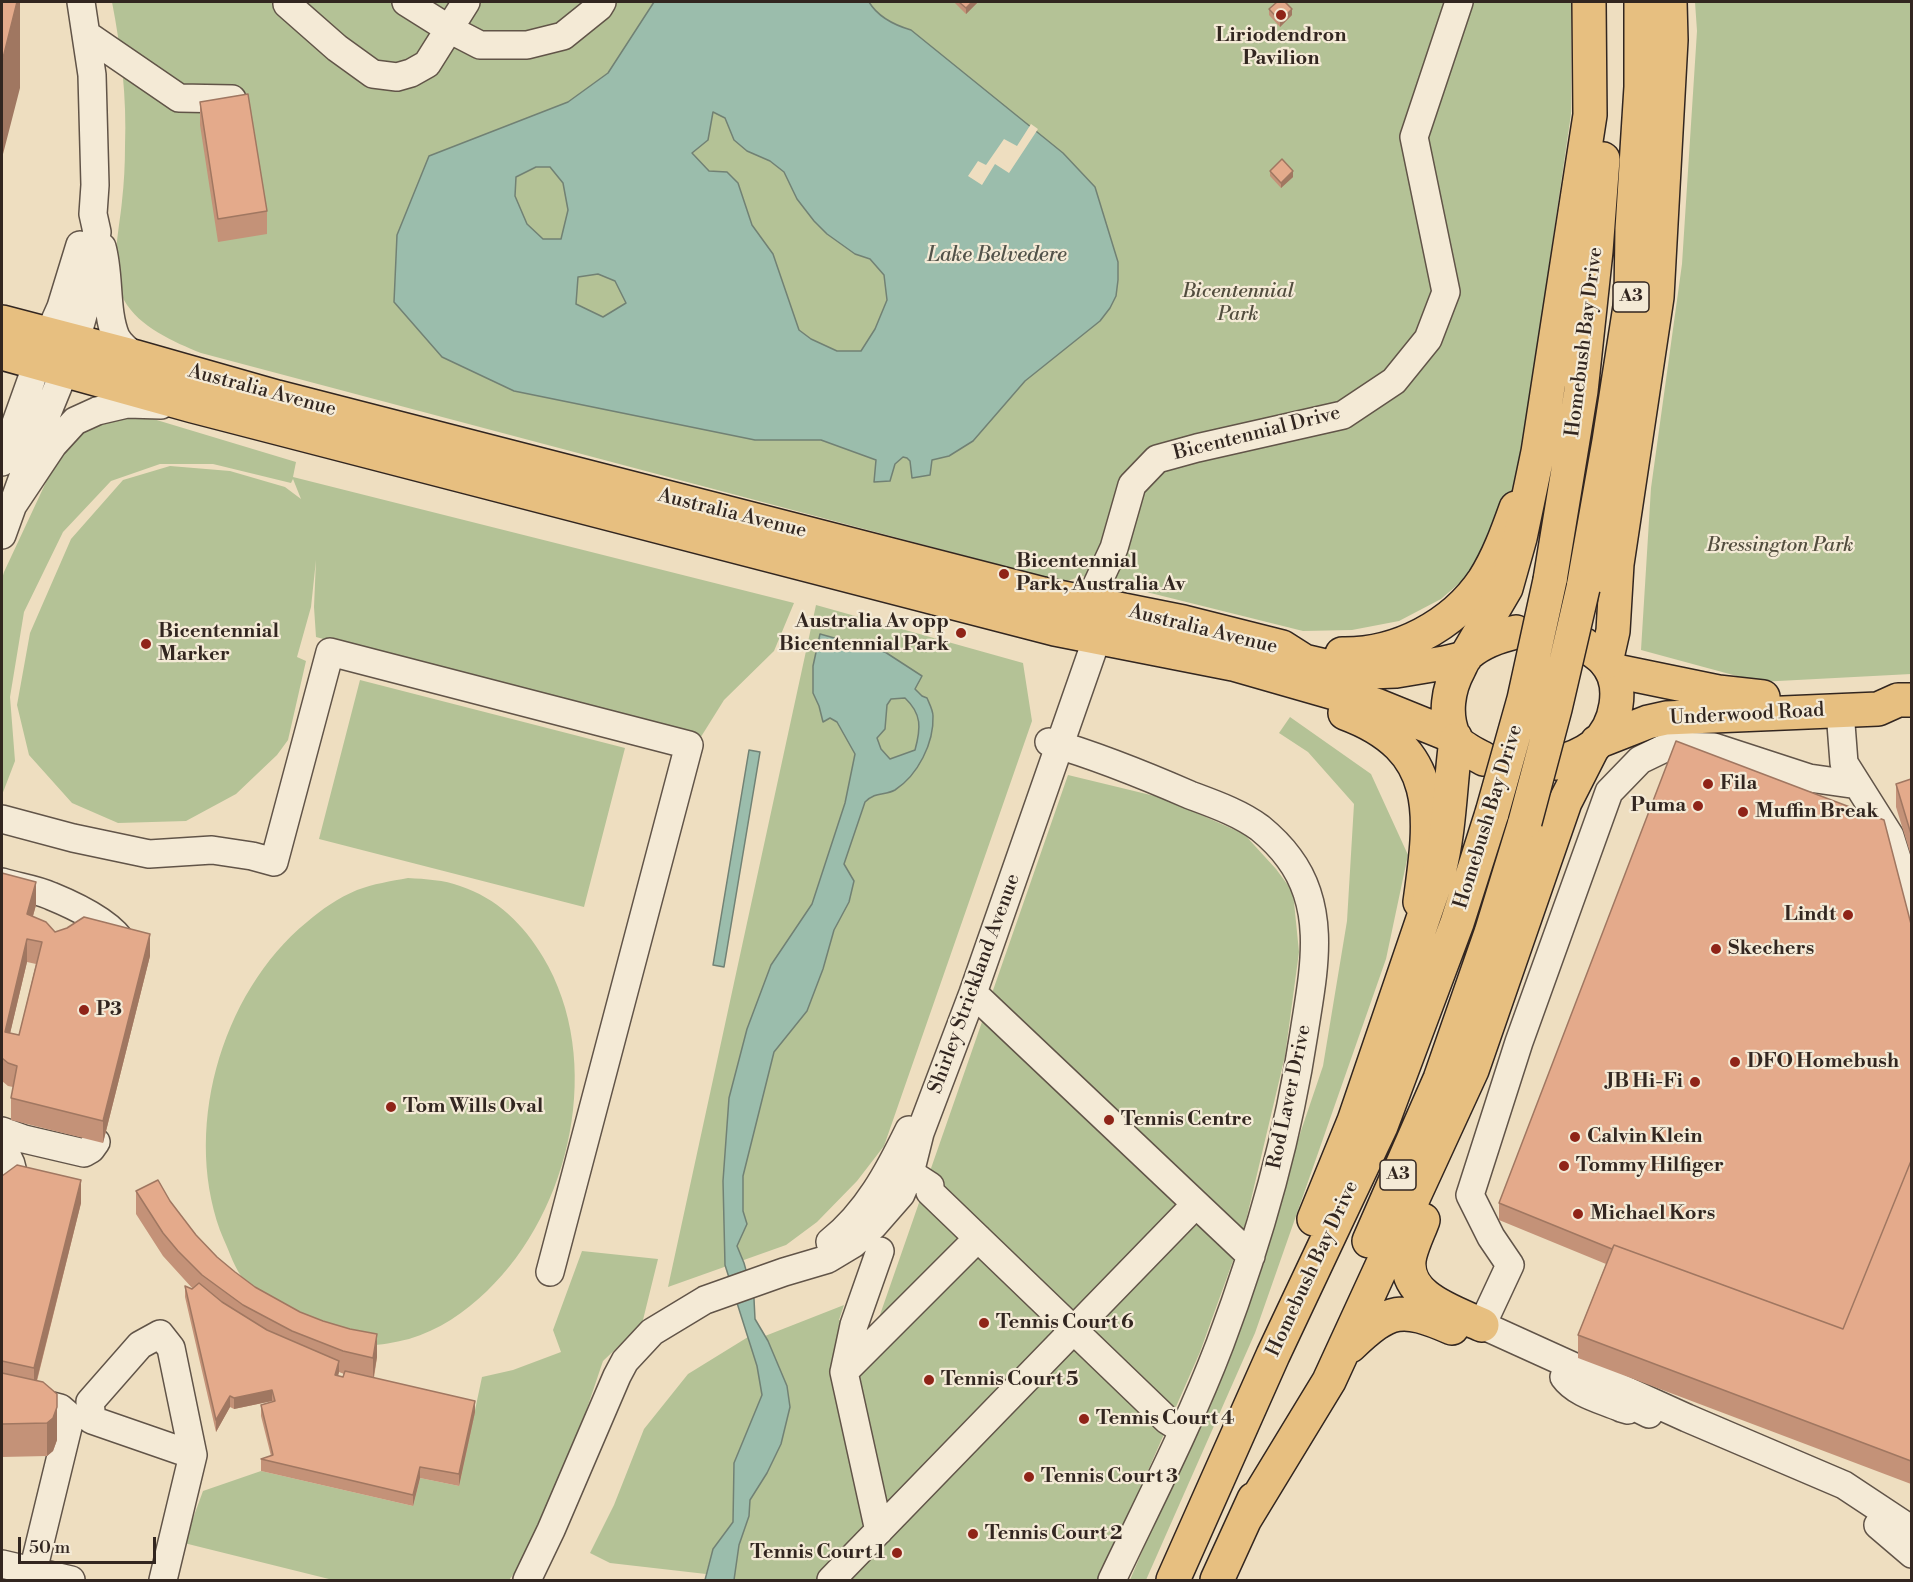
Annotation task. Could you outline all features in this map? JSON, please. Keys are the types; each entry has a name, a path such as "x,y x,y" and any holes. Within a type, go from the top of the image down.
{"main road":[{"path":"1273,1355 1281,1300 1354,1121 1445,851 1455,739 1450,721 1449,698 1453,680 1506,588 1520,538 1538,452 1590,114 1589,2"},
{"name":"Homebush Bay Drive","path":"1173,1581 1273,1355 1381,1126 1457,923 1492,813 1524,699 1550,580 1581,392 1596,250 1606,111 1606,2"},
{"name":"Homebush Bay Drive","path":"1218,1581 1440,1079 1491,933 1525,822 1555,709 1583,588 1631,300 1632,229 1641,87 1641,2"},
{"path":"1245,1519 1329,1381 1472,1070 1565,802 1612,717 1616,704 1617,684 1600,658 1613,631 1617,564 1657,297 1671,40 1670,2"},
{"name":"Australia Avenue","path":"2,322 277,397 1020,588 1182,622 1282,647 1304,661 1334,668 1369,672 1444,663 1466,656 1490,640 1516,632"},
{"path":"51,368 62,337"},
{"name":"Australia Avenue","path":"2,353 193,406 1087,636 1233,664 1376,705 1455,739 1484,759"},
{"path":"1282,647 1304,644 1337,654 1375,651 1412,640 1448,617 1468,600 1492,566 1538,452"},
{"path":"1088,604 1091,619 1163,637 1226,676 1285,693 1368,722 1387,734 1416,768 1425,792 1428,816 1427,841 1412,953"},
{"name":"Underwood Road","path":"1600,658 1718,692 1785,697 1880,693 1905,700"},
{"name":"Underwood Road","path":"1556,763 1578,756 1595,745 1648,722 1666,718 1878,709 1905,700"},
{"path":"1472,1070 1457,1138 1409,1257 1409,1273 1417,1287 1430,1300 1476,1330"},
{"path":"1342,1353 1386,1316 1405,1312 1476,1330"}],"street":[{"path":"81,2 92,75 95,223 105,258 111,315 116,337 125,349 136,357"},
{"path":"290,2 287,4 337,48 373,74 388,76 411,73 427,64 466,2"},
{"path":"406,2 448,30 480,45 527,45 563,36 602,2"},
{"name":"Bicentennial Drive","path":"1088,604 1114,548 1132,485 1157,459 1343,415 1394,381 1428,339 1446,292 1414,137 1459,2"},
{"path":"87,35 179,98 232,99"},
{"path":"62,337 70,280 81,240 95,223"},
{"path":"2,462 51,368"},
{"path":"2,535 37,438 51,368"},
{"path":"13,505 53,445 75,421 97,411 127,404 193,406"},
{"name":"Shirley Strickland Avenue","path":"528,1578 617,1376 625,1361 652,1332 705,1300 784,1272 820,1249 873,1226 906,1183 920,1133 973,993 1087,636"},
{"path":"2,819 73,838 149,854 212,850 274,862 330,652 689,745 550,1272"},
{"path":"1840,711 1844,763 1890,836 1911,906"},
{"name":"Shirley Strickland Avenue","path":"849,1238 867,1203 892,1165 916,1116 1054,744"},
{"name":"Rod Laver Drive","path":"1054,744 1165,784 1240,816 1259,828 1276,842 1290,858 1301,876 1310,899 1316,928 1315,958 1299,1069 1280,1154 1251,1256 1219,1346 1183,1430 1112,1581"},
{"path":"1476,1330 1510,1265 1491,1237 1470,1195 1519,1042 1609,792 1640,760 1669,746 1714,747 1809,778 1858,785"},
{"path":"2,882 49,895 90,914 119,936 126,950"},
{"path":"973,993 1251,1256"},
{"path":"2,1131 24,1139 84,1153 96,1142"},
{"path":"2,1151 11,1162 12,1192"},
{"path":"879,1531 844,1372 854,1325 880,1251 890,1240 899,1218 906,1183 930,1186 930,1192 1170,1423 1183,1430"},
{"path":"831,1581 1196,1204"},
{"path":"849,1238 870,1253 880,1251"},
{"path":"844,1372 978,1238"},
{"path":"1476,1330 1564,1377 1578,1389 1621,1408 1628,1410 1633,1406 1692,1439 1792,1481 1866,1516 1911,1554"},
{"path":"1476,1330 1774,1456 1851,1484 1877,1508 1911,1530"},
{"path":"163,1581 194,1455 171,1348 160,1334 140,1345 90,1402 92,1420 194,1455"},
{"path":"2,1393 60,1408 67,1414 69,1423 33,1571"},
{"path":"1877,1508 1911,1511"},
{"path":"2,1563 71,1581"}],"green space":[{"name":"Bicentennial Park","path":"112,2 1571,2 1571,114 1519,473 1495,536 1470,574 1441,599 1399,621 1352,630 1303,631 1082,576 1064,582 201,353 169,339 148,326 131,310 119,288 116,251 124,181 125,110 121,55"},
{"name":"Bressington Park","path":"1695,2 1911,2 1911,674 1759,682 1641,650 1651,488 1682,264 1697,31"},
{"path":"140,415 296,462 293,477 794,603 774,651 724,700 699,740 316,637 314,607 316,560 311,607 297,657 306,661 288,740 277,755 236,794 186,821 118,823 72,803 29,755 17,705 30,633 71,539 123,480 170,466 230,471 285,487 301,499 293,479 291,483 213,464 160,464 111,481 63,532 24,612 10,697 15,761 2,795 2,579 4,572 54,465 88,425"},
{"path":"816,605 1023,663 1032,721 884,1146 857,1181 817,1222 786,1245 668,1287"},
{"path":"360,680 625,748 584,907 319,839"},
{"path":"1290,717 1371,774 1408,855 1386,959 1255,1333 1146,1580 1130,1580 1223,1361 1323,1066 1347,921 1354,804 1308,752 1279,733"},
{"name":"Tennis Centre","path":"1068,775 1163,798 1244,834 1276,869 1293,892 1299,952 1285,1056 1240,1246 1200,1352 1100,1580 734,1580 739,1545 749,1516 750,1500 781,1444 790,1407 787,1386 765,1336 844,1305 839,1320 874,1332"},
{"name":"Tom Wills Oval","path":"408,878 448,882 473,891 498,905 527,934 543,957 562,998 572,1041 575,1087 570,1133 558,1177 540,1220 516,1258 478,1299 441,1326 409,1339 369,1345 329,1341 314,1334 241,1277 224,1240 211,1199 206,1156 208,1112 216,1068 231,1026 251,987 277,952 307,922 330,904 369,886"},
{"path":"582,1251 658,1259 642,1324 603,1361 574,1447 516,1571 509,1580 333,1580 184,1543 203,1491 261,1471 413,1506 420,1478 459,1486 482,1377 513,1370 561,1352 553,1330"},
{"path":"748,1337 757,1366 762,1395 734,1463 733,1522 713,1549 706,1574 610,1563 590,1553 614,1505 644,1429 688,1374"}],"water":[{"name":"Lake Belvedere","path":"654,2 869,2 887,20 911,30 1063,153 1095,187 1118,262 1116,296 1100,321 1025,381 973,441 949,456 932,460 930,475 912,478 910,461 903,457 895,464 890,481 874,482 876,460 821,440 755,440 514,391 442,357 394,302 397,235 429,156 568,102 608,73","holes":["713,112 725,118 734,140 747,151 770,161 784,172 797,199 827,234 855,254 870,259 884,275 887,300 875,329 861,351 837,351 811,339 799,330 773,254 752,225 738,183 727,172 709,171 692,153 708,140","536,167 550,167 563,183 568,210 561,239 543,239 527,224 515,196 516,177","598,274 615,281 626,303 603,317 576,304 578,277"]},
{"path":"820,634 885,652 922,676 915,689 927,698 932,709 933,726 923,757 911,776 895,790 873,796 865,802 844,864 854,881 849,902 834,930 823,969 807,1011 774,1052 743,1176 743,1211 747,1224 737,1246 754,1299 755,1319 768,1341 787,1386 790,1407 781,1444 750,1500 749,1516 739,1545 734,1580 705,1580 713,1549 733,1522 734,1463 762,1395 757,1366 725,1265 723,1181 729,1098 747,1029 771,965 812,904 845,803 855,754 837,722 830,718 823,722 813,693 813,666","holes":["905,698 911,704 919,722 915,750 890,759 881,749 877,738 885,729 887,705 891,699"]},
{"path":"749,750 760,752 724,967 713,965"}],"pier":[{"path":"1031,124 1038,129 1009,173 995,164 982,185 968,176 978,161 986,165 1004,139 1017,146"}],"building":[{"path":"2,2 17,2 2,62"},
{"path":"959,2 972,2 966,8"},
{"path":"1277,2 1285,2 1292,9 1280,21 1269,9"},
{"path":"248,94 267,211 218,219 200,102"},
{"path":"1282,159 1293,171 1281,183 1270,171"},
{"name":"DFO Homebush","path":"1676,741 1884,820 1911,924 1911,1161 1843,1329 1614,1245 1612,1249 1499,1203"},
{"path":"1911,779 1911,834 1896,784"},
{"name":"P3","path":"2,873 36,882 27,914 46,922 55,932 67,928 84,917 150,934 103,1121 11,1098 17,1066 2,1058","holes":["27,939 42,942 19,1035 5,1032"]},
{"path":"1911,1161 1911,1461 1578,1335 1614,1245 1843,1329"},
{"path":"17,1165 81,1180 34,1368 2,1361 2,1176"},
{"path":"158,1180 170,1201 196,1235 235,1272 255,1287 300,1312 350,1329 377,1334 373,1358 343,1351 292,1331 243,1305 202,1275 163,1233 136,1191"},
{"path":"199,1283 222,1302 267,1330 339,1361 335,1375 343,1377 345,1371 475,1401 459,1474 420,1467 413,1495 261,1459 273,1455 261,1405 275,1401 272,1390 234,1398 230,1396 216,1420 185,1286 192,1289"},
{"path":"2,1373 43,1382 57,1394 57,1407 53,1418 47,1423 2,1424"}],"place":[{"name":"Liriodendron Pavilion","path":"1281,15"},
{"name":"Bicentennial Park, Australia Av","path":"1004,574"},
{"name":"Australia Av opp Bicentennial Park","path":"961,633"},
{"name":"Bicentennial Marker","path":"146,644"},
{"name":"Fila","path":"1708,784"},
{"name":"Puma","path":"1698,806"},
{"name":"Muffin Break","path":"1743,812"},
{"name":"Lindt","path":"1848,915"},
{"name":"Skechers","path":"1716,949"},
{"name":"P3","path":"84,1010"},
{"name":"DFO Homebush","path":"1735,1062"},
{"name":"JB Hi-Fi","path":"1695,1082"},
{"name":"Tom Wills Oval","path":"391,1107"},
{"name":"Tennis Centre","path":"1109,1120"},
{"name":"Calvin Klein","path":"1575,1137"},
{"name":"Tommy Hilfiger","path":"1564,1166"},
{"name":"Michael Kors","path":"1578,1214"},
{"name":"Tennis Court 6","path":"984,1323"},
{"name":"Tennis Court 5","path":"929,1380"},
{"name":"Tennis Court 4","path":"1084,1419"},
{"name":"Tennis Court 3","path":"1029,1477"},
{"name":"Tennis Court 2","path":"973,1534"},
{"name":"Tennis Court 1","path":"897,1553"}]}
